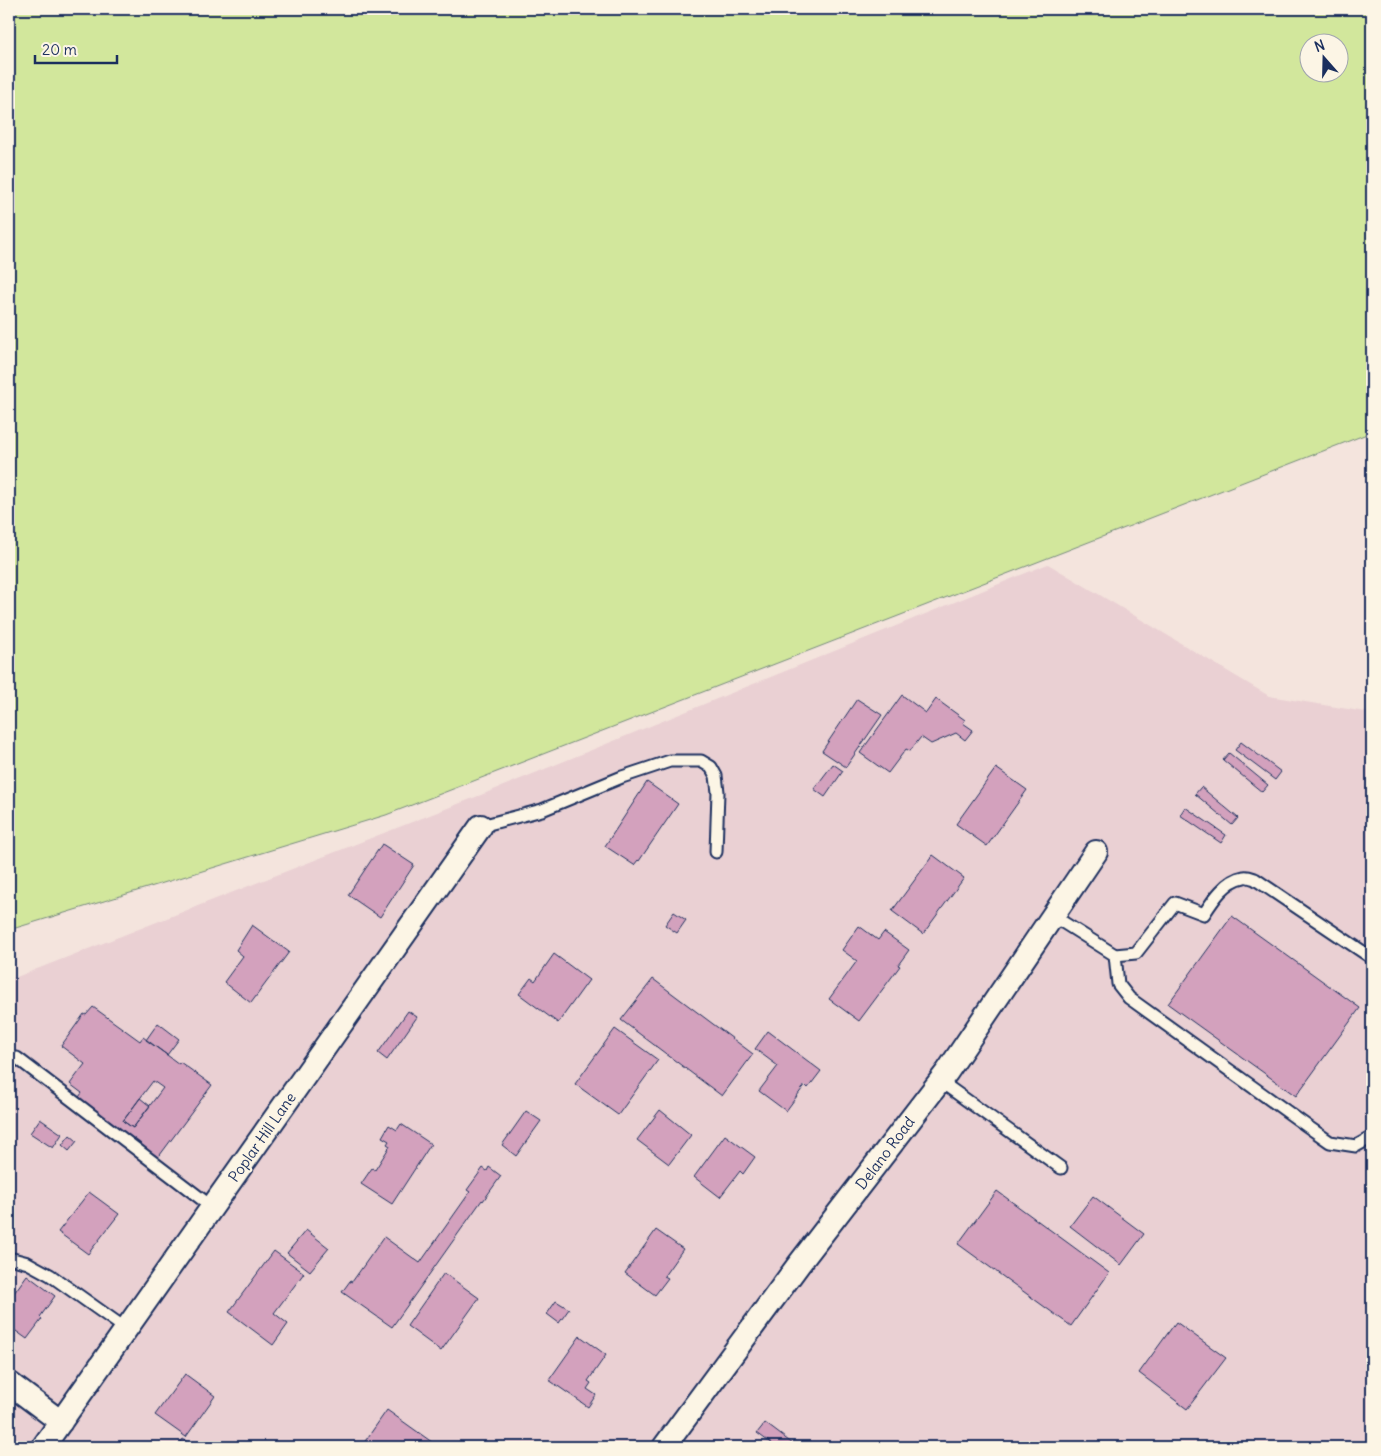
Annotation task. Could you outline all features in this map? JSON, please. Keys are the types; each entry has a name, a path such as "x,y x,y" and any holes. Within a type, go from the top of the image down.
{"street":[{"name":"Poplar Hill Lane","path":"43,1447 481,826"},
{"name":"Delano Road","path":"664,1447 799,1264 940,1081 1096,852"},
{"path":"9,1383 61,1422"}],"lane":[{"path":"481,826 542,810 622,776 670,761 701,760 711,767 716,776 718,792 716,852"},
{"path":"1053,916 1115,955 1136,954 1175,902 1204,914 1214,899 1233,881 1245,876 1255,879 1372,958"},
{"path":"1115,955 1118,984 1129,998 1307,1126 1330,1142 1356,1146 1372,1137"},
{"path":"17,1058 212,1207"},
{"path":"940,1081 1061,1168"},
{"path":"9,1258 28,1263 50,1275 126,1329"}],"shaded area":[{"path":"1048,564 1269,696 1372,713 1372,1447 9,1447 9,980 486,793"}],"green space":[{"path":"9,9 1372,9 1372,432 386,815 9,930"}],"building":[{"path":"902,695 926,713 936,699 965,720 963,723 973,730 965,740 956,733 931,744 921,737 910,751 906,749 888,773 860,753"},
{"path":"857,699 882,715 846,767 822,751"},
{"path":"1241,742 1281,772 1275,780 1235,750"},
{"path":"1229,753 1268,785 1262,792 1223,760"},
{"path":"833,764 843,771 825,797 814,789"},
{"path":"996,768 1027,790 987,846 956,824"},
{"path":"647,782 678,804 639,861 634,865 605,846"},
{"path":"1201,787 1238,818 1232,825 1195,794"},
{"path":"1185,807 1226,835 1221,843 1180,815"},
{"path":"382,844 414,865 380,917 348,895"},
{"path":"933,855 964,878 923,934 892,911"},
{"path":"674,912 686,920 677,933 665,925"},
{"path":"1232,916 1360,1008 1296,1096 1168,1004"},
{"path":"252,925 289,952 251,1003 224,982 243,956 236,950"},
{"path":"859,926 878,940 884,932 909,950 898,965 900,966 859,1021 829,999 857,961 842,950"},
{"path":"554,954 589,980 558,1023 519,994 531,978 535,981"},
{"path":"653,979 753,1054 722,1096 621,1020"},
{"path":"93,1007 140,1041 143,1037 179,1064 180,1062 212,1085 157,1159 76,1101 82,1093 70,1084 85,1064 61,1046 84,1014 86,1015","holes":["153,1081 163,1088 133,1128 123,1121"]},
{"path":"408,1011 417,1017 387,1060 378,1053"},
{"path":"158,1023 179,1039 167,1055 146,1040"},
{"path":"615,1029 658,1060 618,1115 575,1084"},
{"path":"768,1031 821,1071 808,1088 805,1085 786,1111 759,1091 778,1066 755,1049"},
{"path":"140,1098 150,1106 133,1128 123,1121"},
{"path":"660,1110 691,1135 669,1164 637,1140"},
{"path":"526,1111 541,1121 516,1156 502,1145"},
{"path":"40,1119 62,1134 53,1148 30,1133"},
{"path":"401,1124 431,1144 392,1204 361,1184 372,1168 375,1170 390,1146 387,1144 389,1141 382,1137 389,1125 397,1130"},
{"path":"70,1135 77,1141 69,1151 62,1145"},
{"path":"725,1135 755,1157 743,1174 740,1171 720,1197 694,1177"},
{"path":"489,1167 501,1176 392,1327 342,1292 350,1281 352,1282 384,1237 420,1263 470,1192 467,1190 483,1168 487,1171"},
{"path":"997,1191 1109,1273 1071,1326 958,1244"},
{"path":"89,1192 119,1214 88,1254 58,1232"},
{"path":"1093,1196 1144,1234 1121,1265 1070,1226"},
{"path":"306,1230 329,1248 310,1271 287,1253"},
{"path":"656,1230 683,1249 664,1276 668,1278 655,1295 625,1273"},
{"path":"274,1251 304,1273 274,1313 288,1324 273,1345 229,1312"},
{"path":"444,1273 479,1298 441,1351 407,1326"},
{"path":"27,1275 55,1296 40,1317 42,1319 27,1339 9,1326 9,1300"},
{"path":"556,1301 569,1309 559,1323 547,1314"},
{"path":"1176,1322 1226,1358 1187,1409 1139,1373"},
{"path":"580,1336 606,1355 588,1381 591,1383 587,1389 596,1395 588,1407 549,1380"},
{"path":"185,1374 215,1396 186,1437 155,1415"},
{"path":"387,1410 436,1445 434,1447 361,1447"},
{"path":"765,1423 797,1447 776,1447 757,1433"},
{"path":"183,1439 195,1447 177,1447"}]}
